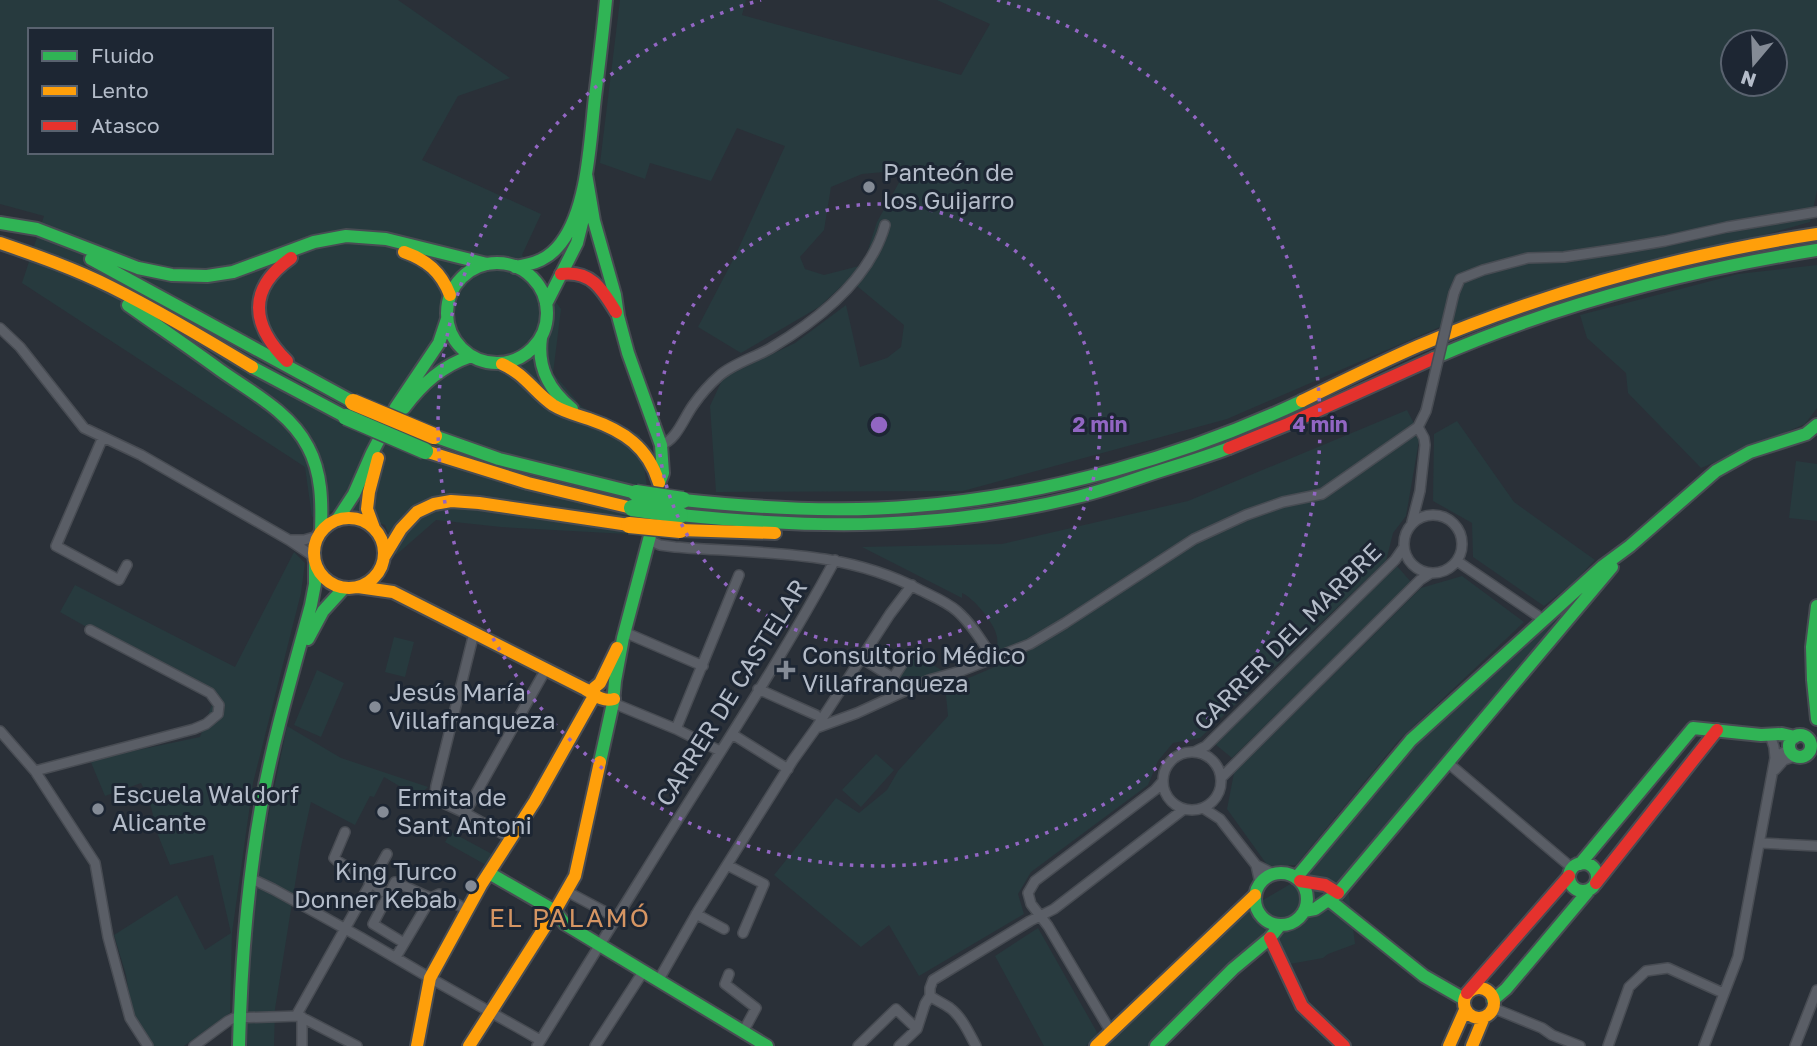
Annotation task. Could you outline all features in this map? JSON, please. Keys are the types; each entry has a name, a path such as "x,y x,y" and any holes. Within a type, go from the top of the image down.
{"main road":[{"path":"546,304 571,256 584,216 607,0"},
{"path":"515,267 542,261 561,244 573,220 587,179"},
{"path":"500,363 526,377 550,402 564,411 612,428 633,440 654,467 659,483 663,473 661,445 635,375 618,316 615,295 594,221 587,179"},
{"path":"2,223 35,228 111,257 171,275 212,275 238,271 295,248 326,239 355,237 388,239 486,264"},
{"path":"2,223 78,253 122,275 310,380"},
{"path":"297,661 323,611 351,588 372,580 401,529 417,512 434,503 479,503 629,525 746,507 880,508 988,498 1093,475 1227,433 1417,347 1527,304 1655,265 1755,243 1817,234"},
{"path":"0,243 55,262 109,286 154,309 274,380 349,409 499,459 616,490 634,501"},
{"path":"450,295 433,266 410,254 376,244 343,243 311,250 285,261 276,268 262,290 259,317 270,344 281,357 349,409 425,451 491,474 532,485 634,501 681,515 775,524 872,525 977,515 1063,500 1106,489 1228,449 1402,371 1559,309 1687,274 1778,255 1817,250"},
{"path":"501,263 515,267 524,271 538,285 546,304 546,324 542,334 537,343 521,357 490,363 471,356 454,340 449,330 447,307 450,295 458,281 471,270 486,264 501,263"},
{"path":"561,274 576,273 592,280 600,287 618,316"},
{"path":"109,286 131,307 270,404 302,436 316,467 321,508 319,533 315,542 311,605 267,772 250,878 239,1046"},
{"path":"319,533 337,520 354,494 397,407 439,343 447,319"},
{"path":"542,334 540,361 548,384 555,394 581,416"},
{"path":"393,592 382,578 382,541 367,509 381,449 391,428 430,377 448,365 471,356"},
{"path":"633,440 645,436 653,424"},
{"path":"1298,879 1411,740 1603,566 1716,471 1750,452 1813,431"},
{"path":"337,520 353,518 374,528"},
{"path":"469,1046 575,876 602,692 623,634 650,536"},
{"path":"1304,911 1315,909 1334,897 1630,546"},
{"path":"314,561 327,581 351,588 393,592 546,669 602,692"},
{"path":"1466,1001 1692,728 1767,736 1772,732 1787,733 1805,747 1817,722 1812,647 1817,606"},
{"path":"417,1046 430,978 489,873 602,692"},
{"path":"1472,1046 1490,1009 1593,886 1717,730"},
{"path":"1584,863 1592,867 1596,874 1593,886 1582,891 1574,888 1569,880 1574,869 1584,863"},
{"path":"489,873 555,911 561,921 600,946 767,1046"},
{"path":"1096,1046 1274,874 1284,873 1332,887 1334,897 1424,976 1466,1001 1475,1018 1490,1009"},
{"path":"1156,1046 1233,969 1275,932 1299,917 1307,900 1306,889 1298,879"},
{"path":"1258,889 1259,913 1275,932 1302,1006 1345,1046"},
{"path":"1449,1046 1466,1001 1476,988 1489,992 1490,1009"}],"street":[{"path":"816,728 857,713 929,680 961,671 1039,639 1194,538 1283,502 1322,494 1418,427 1426,411 1454,293 1460,279 1528,258 1564,257 1618,249 1817,212"},
{"path":"661,445 670,441 694,404 721,374 772,348 820,315 846,292 880,244 885,225"},
{"path":"0,328 20,347 84,428 141,455 289,540 314,561"},
{"path":"1418,427 1425,445 1420,491 1411,524 1404,538 1404,547 1410,562 1423,571 1441,572 1457,561 1462,549 1462,537 1457,526 1426,506 1420,491"},
{"path":"103,437 57,546 119,580 127,565"},
{"path":"1411,524 1422,517 1435,514"},
{"path":"289,540 304,540 319,533"},
{"path":"650,536 660,545 675,547 777,553 835,560 898,578 956,610 976,632 993,658"},
{"name":"CARRER DEL MARBRE","path":"1196,751 1206,746 1395,560 1404,547"},
{"name":"CARRER DE CASTELAR","path":"538,1043 600,946 617,913 732,734 835,560"},
{"path":"1457,561 1544,620"},
{"name":"CARRER DEL MARBRE","path":"1222,777 1420,580 1431,573"},
{"path":"676,729 740,575"},
{"path":"657,981 788,769 912,585"},
{"path":"35,771 194,729 218,715 219,705 210,693 90,630"},
{"path":"474,633 436,786 437,799 512,839"},
{"path":"623,634 703,667"},
{"path":"861,658 893,678 908,655"},
{"path":"465,813 546,669"},
{"path":"758,690 816,715"},
{"path":"602,692 720,751"},
{"path":"0,731 35,771 94,863 108,937 130,1018 148,1046"},
{"path":"732,734 788,769"},
{"path":"1704,1046 1738,957 1774,772 1774,747 1767,736"},
{"path":"1775,758 1805,747"},
{"path":"1774,772 1781,762 1805,747"},
{"path":"1111,1032 1042,916 1031,904 1028,893 1035,881 1155,790 1163,781 1167,765 1187,751 1203,753 1216,762 1222,777 1217,798 1220,819"},
{"path":"1447,762 1574,869"},
{"path":"1163,781 1171,801 1184,809 1197,810 1217,798"},
{"path":"1203,808 1220,819 1256,865 1274,874"},
{"path":"899,1046 917,1029 930,996 933,980 1054,909 1184,809"},
{"path":"345,832 334,858 389,895"},
{"path":"1760,843 1817,846"},
{"path":"303,1046 299,1017 387,854"},
{"path":"727,865 764,884 743,933"},
{"path":"1256,865 1258,889"},
{"path":"250,878 396,957 537,1039 538,1043"},
{"path":"404,943 373,924 395,883 430,898"},
{"path":"566,891 617,913"},
{"path":"396,957 430,898 439,894 467,910"},
{"path":"696,914 724,929"},
{"path":"1608,1046 1629,987 1646,971 1668,968 1723,993"},
{"path":"595,1046 643,972"},
{"path":"729,974 725,984 756,1008 743,1032"},
{"path":"1795,1046 1817,990"},
{"path":"930,996 958,1015 976,1046"},
{"path":"858,1046 896,1009 917,1029"},
{"path":"1490,1009 1542,1028 1580,1046"},
{"path":"194,1046 228,1021 239,1017 299,1017 357,1046"}],"green space":[{"path":"0,0 398,0 510,78 458,96 422,160 541,214 522,255 561,309 553,373 582,407 640,435 647,487 627,534 501,527 436,520 396,555 385,525 335,510 312,517 305,467 22,283 44,216 0,204"},
{"path":"620,0 746,0 742,15 961,75 990,24 937,0 1817,0 1817,191 1810,222 1440,327 1227,419 963,491 716,492 710,406 723,378 795,343 846,305 860,367 887,358 901,347 904,325 857,286 862,267 819,307 741,353 698,327 736,254 785,146 737,128 711,181 650,163 645,179 600,163","holes":["906,170 877,222 863,265 824,275 805,269 800,257 824,230 831,187 862,174"]},
{"path":"1817,265 1817,408 1805,424 1701,468 1628,393 1626,373 1587,338 1580,315 1738,274"},
{"path":"1407,410 1420,435 1406,516 1393,533 1386,561 1200,738 1173,743 1158,761 1148,785 1031,872 1018,894 1024,914 919,976 889,925 861,947 774,875 836,798 859,813 887,790 898,771 948,716 945,685 997,666 995,632 972,600 962,593 962,598 862,547 1002,544 1188,501"},
{"path":"1457,421 1514,502 1595,560 1573,583 1544,606 1473,557 1472,523 1433,501 1434,434"},
{"path":"1796,461 1817,464 1817,521 1789,518"},
{"path":"294,552 305,563 301,593 253,783 232,933 230,1013 184,1046 150,1046 133,1019 126,975 114,935 177,895 205,950 231,933 213,855 170,865 158,835 149,799 141,783 105,796 90,760 200,737 214,699 60,612 75,585 235,667"},
{"path":"1397,566 1411,582 1232,758 1215,744"},
{"path":"1462,576 1524,622 1399,740 1296,865 1268,866 1227,809 1234,773 1421,588"},
{"path":"1584,591 1348,888 1355,944 1323,958 1290,964 1262,940 1152,1046 1106,1046 1246,910 1309,873 1416,739"},
{"path":"394,637 414,642 405,677 385,672"},
{"path":"916,655 943,671 901,685 896,682"},
{"path":"317,670 344,683 321,737 294,725"},
{"path":"287,726 341,758 428,787 418,797 384,777 374,797 370,796 355,825 311,802 301,847 275,1009 274,1046 245,1046 249,954 259,861"},
{"path":"876,754 894,770 861,807 842,790"},
{"path":"451,832 492,854 486,865 445,842"},
{"path":"1038,928 1098,1034 1086,1046 1044,1046 995,956"}],"traffic: fast":[{"path":"515,267 535,262 552,253 570,228 577,211 589,153 606,0"},
{"path":"586,174 594,221 628,353 661,445 663,473 659,483"},
{"path":"546,304 577,243 587,203"},
{"path":"0,223 37,229 138,268 172,275 207,276 233,272 314,242 346,236 386,239 487,264"},
{"path":"1434,358 1527,321 1622,292 1719,268 1817,250"},
{"path":"91,259 353,402"},
{"path":"497,263 516,267 532,278 543,294 547,313 543,332 532,348 516,359 497,363 478,359 462,348 451,332 447,313 451,294 462,278 478,267 497,263"},
{"path":"128,305 257,395 291,423 308,447 316,467 321,499 321,531"},
{"path":"337,520 354,494 396,407 439,343 447,319"},
{"path":"541,338 541,359 546,378 572,409"},
{"path":"404,408 434,376 471,356"},
{"path":"252,367 346,417"},
{"path":"683,500 828,509 916,506 965,501 1064,483 1162,456 1257,421 1302,401"},
{"path":"346,417 425,451"},
{"path":"1296,878 1411,740 1603,566 1716,471 1750,452 1806,434 1817,425"},
{"path":"434,436 499,459 636,493"},
{"path":"680,515 830,524 879,524 977,516 1086,495 1229,448"},
{"path":"636,493 683,500"},
{"path":"632,508 680,515"},
{"path":"600,762 623,638 651,532"},
{"path":"239,1046 241,986 256,837 271,756 311,605 315,565"},
{"path":"1304,911 1315,909 1338,893 1612,567"},
{"path":"308,639 323,611 344,588"},
{"path":"1817,606 1812,647 1817,719"},
{"path":"1580,864 1693,728 1795,737"},
{"path":"1800,735 1808,738 1811,746 1808,754 1800,757 1792,754 1789,746 1792,738 1800,735"},
{"path":"1583,863 1593,867 1597,877 1593,887 1583,891 1573,887 1569,877 1573,867 1583,863"},
{"path":"489,873 555,911 565,924 767,1046"},
{"path":"1281,873 1291,875 1299,881 1305,889 1307,899 1305,909 1299,917 1291,923 1281,925 1271,923 1263,917 1257,909 1255,899 1257,889 1263,881 1271,875 1281,873"},
{"path":"1493,1000 1506,989 1590,889"},
{"path":"1329,900 1424,976 1464,999"},
{"path":"1156,1046 1233,969 1270,938 1280,925"}],"traffic: slow":[{"path":"1302,401 1418,346 1564,292 1664,264 1817,234"},
{"path":"0,243 111,287 252,367"},
{"path":"404,252 432,268 450,295"},
{"path":"502,364 517,373 553,405 624,435 641,450 659,483"},
{"path":"353,402 434,436"},
{"path":"425,451 528,483 632,508"},
{"path":"374,528 367,509 378,458"},
{"path":"384,557 401,529 417,512 434,504 451,501 629,525"},
{"path":"356,518 369,524 378,533 382,539 384,553 382,567 374,578 363,586 342,588 324,578 316,567 314,546 324,528 335,520 356,518"},
{"path":"629,525 680,530"},
{"path":"680,530 775,533"},
{"path":"358,587 393,592 599,697 614,699"},
{"path":"417,1046 430,978 481,885 535,801 594,696 594,688 600,683 617,648"},
{"path":"469,1046 575,876 600,762"},
{"path":"1096,1046 1255,895"},
{"path":"1479,988 1490,992 1494,1003 1490,1014 1479,1018 1468,1014 1464,1003 1468,992 1479,988"},
{"path":"1449,1046 1465,1010"},
{"path":"1472,1046 1484,1017"}],"traffic: jam":[{"path":"287,361 266,334 259,308 267,282 291,258"},
{"path":"561,274 588,278 606,296 616,312"},
{"path":"1229,448 1434,358"},
{"path":"1596,883 1717,730"},
{"path":"1467,993 1569,876"},
{"path":"1300,881 1325,885 1338,893"},
{"path":"1270,938 1302,1006 1344,1046"}],"place":[{"name":"Panteón de los Guijarro","path":"869,187"},
{"name":"Consultorio Médico Villafranqueza","path":"786,670"},
{"name":"Jesús María Villafranqueza","path":"375,707"},
{"name":"Escuela Waldorf Alicante","path":"98,809"},
{"name":"Ermita de Sant Antoni","path":"383,812"},
{"name":"King Turco Donner Kebab","path":"471,886"}],"district":[{"name":"EL PALAMÓ","path":"570,918"}]}
